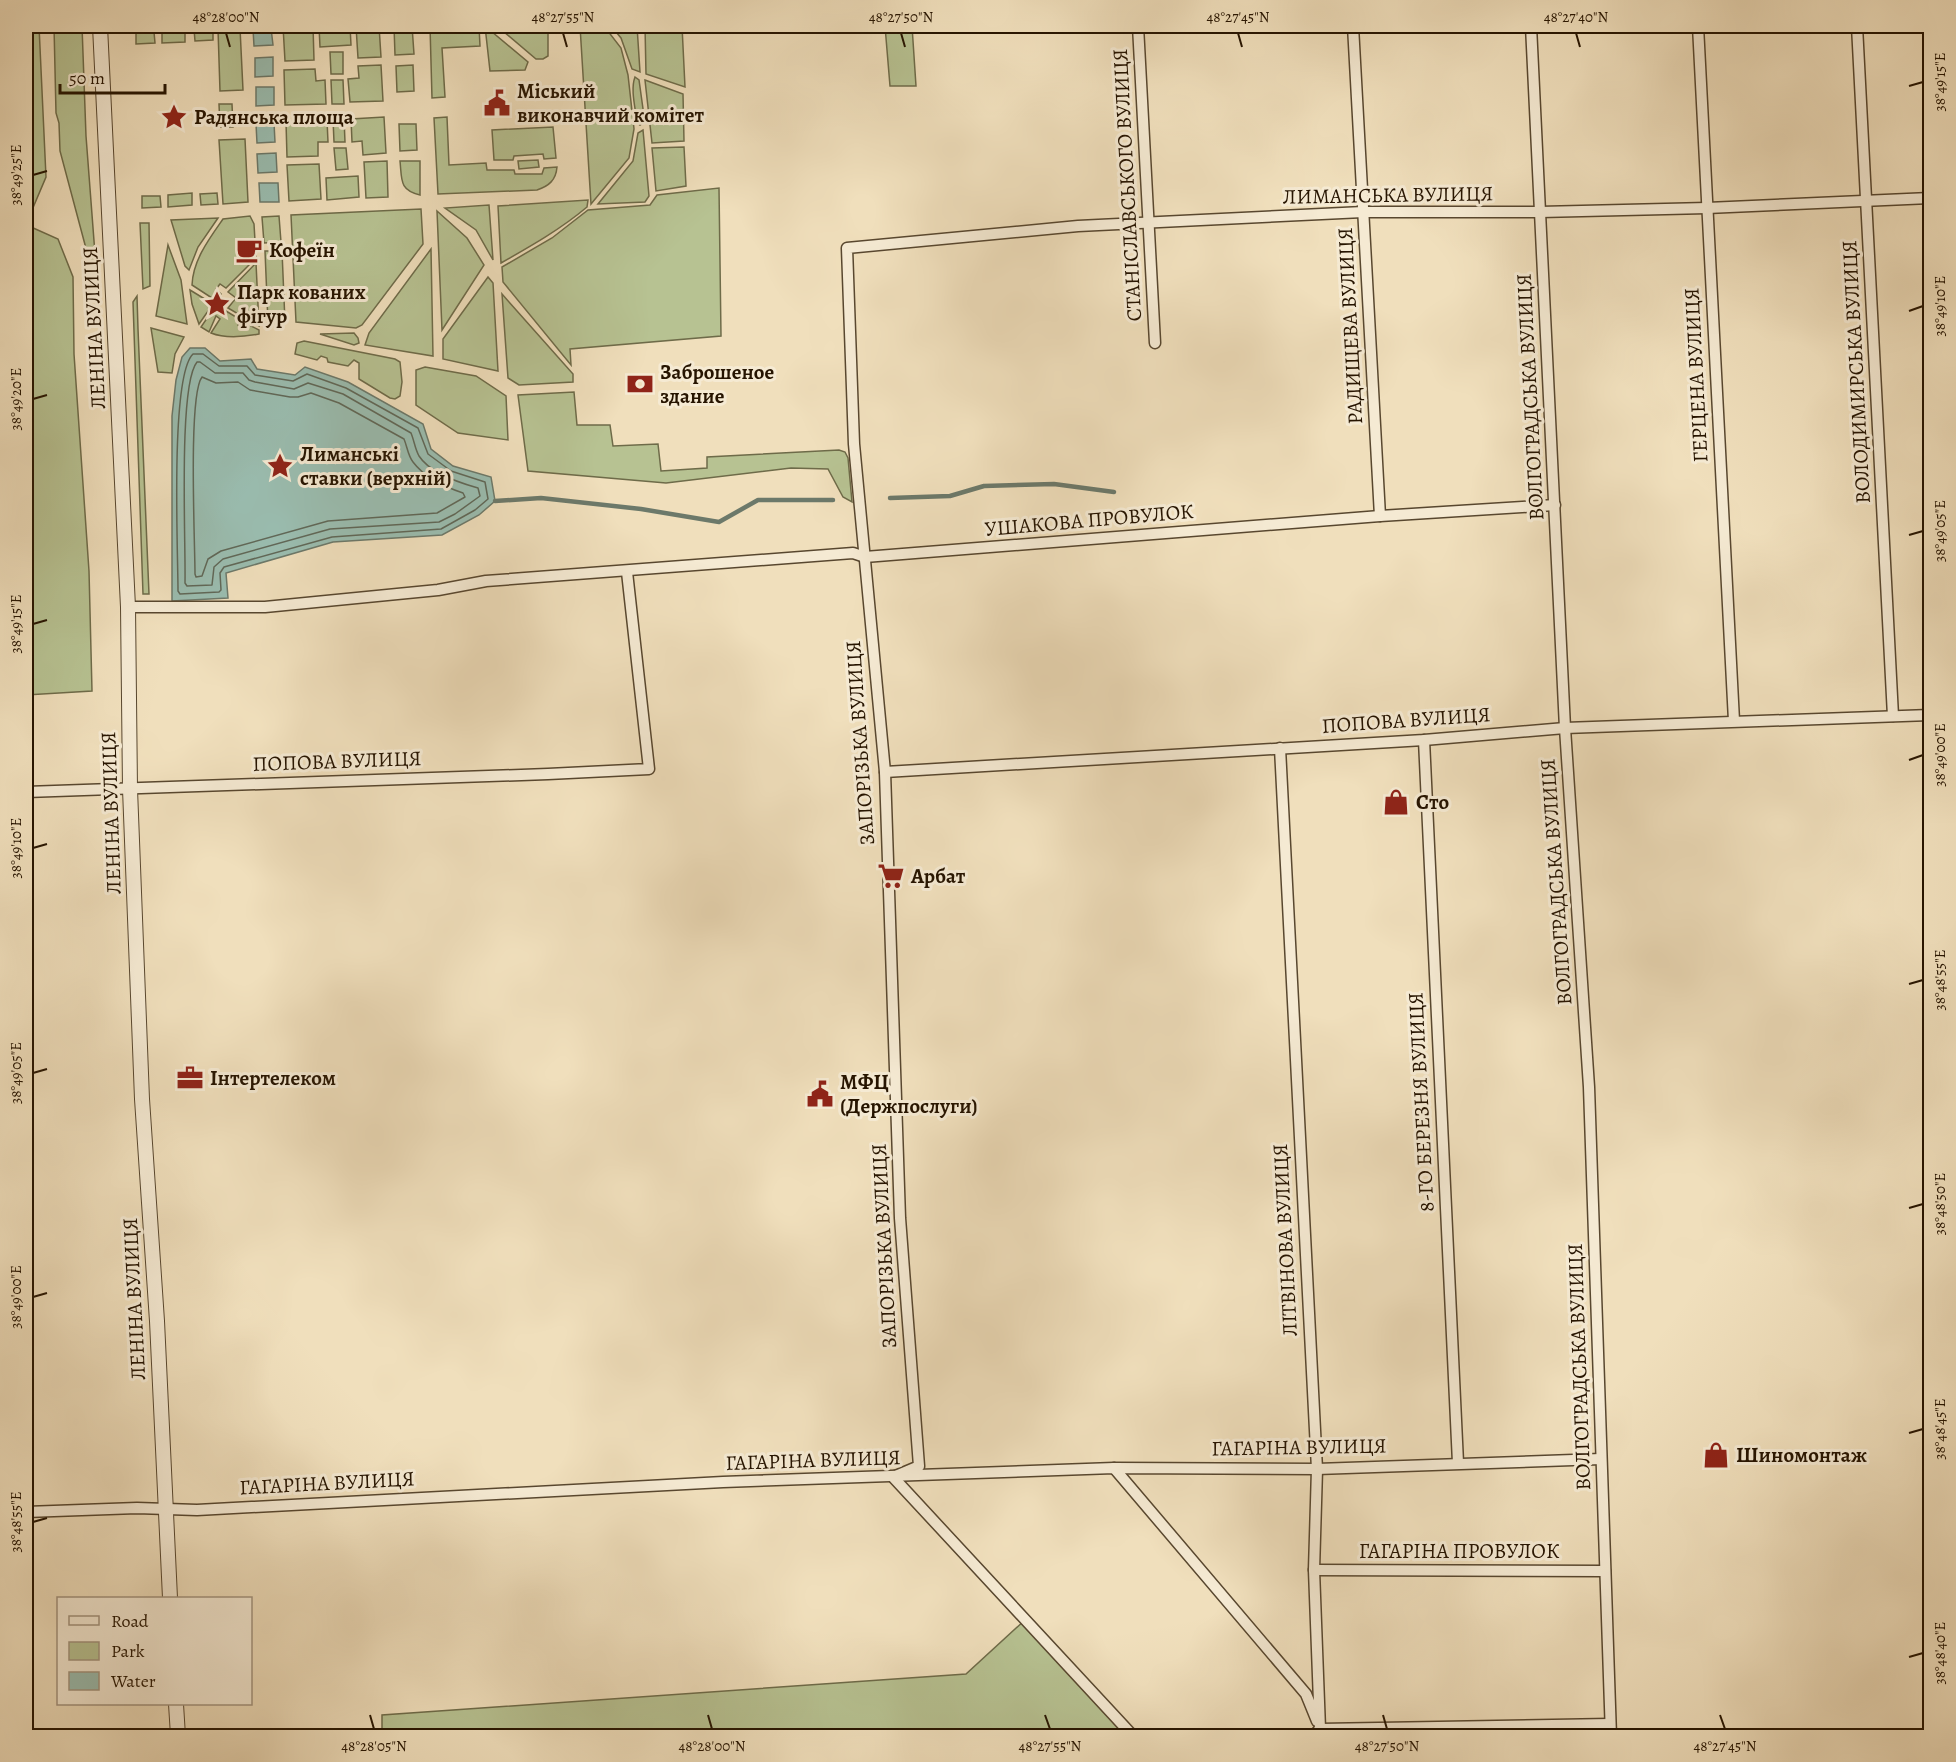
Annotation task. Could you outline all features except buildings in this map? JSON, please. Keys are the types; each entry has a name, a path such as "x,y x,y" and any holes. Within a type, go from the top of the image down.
{"street":[{"name":"ЛЕНІНА ВУЛИЦЯ","path":"100,26 128,608 130,789 141,1099 157,1322 170,1597"},
{"name":"СТАНІСЛАВСЬКОГО ВУЛИЦЯ","path":"1137,26 1155,343"},
{"name":"РАДИЩЕВА ВУЛИЦЯ","path":"1353,26 1380,516"},
{"name":"ВОЛГОГРАДСЬКА ВУЛИЦЯ","path":"1531,26 1565,728 1589,1087 1611,1737"},
{"name":"ГЕРЦЕНА ВУЛИЦЯ","path":"1698,26 1734,722"},
{"name":"ВОЛОДИМИРСЬКА ВУЛИЦЯ","path":"1857,26 1893,716"},
{"name":"ЛИМАНСЬКА ВУЛИЦЯ","path":"847,248 1078,226 1363,212 1540,212 1707,208 1930,198"},
{"name":"ЗАПОРІЗЬКА ВУЛИЦЯ","path":"847,248 854,444 885,771 900,1218 919,1466 893,1477"},
{"name":"УШАКОВА ПРОВУЛОК","path":"128,608 265,608 563,574 627,572 853,553 865,558 1380,516 1556,505"},
{"name":"ПОПОВА ВУЛИЦЯ","path":"26,792 649,769 627,572"},
{"name":"ПОПОВА ВУЛИЦЯ","path":"885,771 1424,740 1565,728 1930,714"},
{"name":"8-ГО БЕРЕЗНЯ ВУЛИЦЯ","path":"1424,740 1458,1463"},
{"name":"ЛІТВІНОВА ВУЛИЦЯ","path":"1280,748 1317,1469 1314,1570 1317,1733"},
{"name":"ГАГАРІНА ВУЛИЦЯ","path":"26,1512 138,1508 197,1510 723,1482 1114,1468 1317,1469 1601,1459"},
{"path":"1114,1468 1306,1694 1317,1733 1610,1724"},
{"path":"893,1477 1133,1737"},
{"name":"ГАГАРІНА ПРОВУЛОК","path":"1314,1570 1605,1571"},
{"path":"176,1705 178,1737"}],"green space":[{"path":"26,26 39,26 46,177 32,210 26,211"},
{"path":"54,26 82,26 86,136 96,267 89,265 60,151 59,123 56,113"},
{"path":"283,26 313,26 314,60 285,61"},
{"path":"319,26 350,26 351,45 320,47"},
{"path":"356,26 379,26 381,57 358,58"},
{"path":"394,26 412,26 414,54 395,55"},
{"path":"430,26 479,26 480,46 442,48 445,97 432,98"},
{"path":"485,26 528,62 525,70 490,71"},
{"path":"497,26 548,26 548,56 536,59"},
{"path":"580,26 604,26 621,48 628,75 634,129 629,158 591,204"},
{"path":"611,26 637,26 640,72 632,69 621,38"},
{"path":"645,26 682,26 685,87 646,74"},
{"path":"885,26 912,26 916,86 890,86"},
{"path":"240,28 243,90 220,91 218,29"},
{"path":"194,29 213,29 213,40 195,41"},
{"path":"185,30 185,42 162,43 162,31"},
{"path":"136,32 154,32 155,43 136,44"},
{"path":"330,52 343,52 343,74 331,74"},
{"path":"381,65 383,101 350,102 348,79 359,78 358,66"},
{"path":"413,65 414,91 397,92 396,66"},
{"path":"315,69 316,81 325,80 326,104 285,105 284,70"},
{"path":"635,77 639,80 644,116 643,123 640,125 637,123 634,100"},
{"path":"331,80 343,80 344,104 332,104"},
{"path":"645,80 683,94 684,141 652,143"},
{"path":"219,104 232,104 233,127 220,127"},
{"path":"384,117 386,153 363,155 362,141 352,142 351,119"},
{"path":"447,117 449,165 486,163 487,170 514,170 515,174 542,174 544,168 557,167 553,179 545,187 537,190 438,194 434,118"},
{"path":"344,118 345,142 334,142 333,119"},
{"path":"327,120 328,142 318,142 318,156 287,157 286,122"},
{"path":"399,124 416,124 417,150 400,151"},
{"path":"553,127 556,158 544,159 543,154 514,156 513,160 494,160 492,130"},
{"path":"643,130 649,196 645,202 598,204 633,161 638,133"},
{"path":"245,139 248,202 223,204 219,140"},
{"path":"684,147 686,186 656,191 652,148"},
{"path":"334,148 346,148 348,169 336,170"},
{"path":"538,160 539,167 519,169 518,161"},
{"path":"387,161 388,197 366,198 364,162"},
{"path":"400,161 420,161 420,195 405,187"},
{"path":"319,164 321,199 289,201 287,165"},
{"path":"358,176 359,197 327,200 326,178"},
{"path":"719,188 721,336 570,349 571,365 503,282 502,267 552,238 588,210 650,205 657,195"},
{"path":"192,193 192,205 168,207 168,195"},
{"path":"217,193 218,204 201,205 200,194"},
{"path":"142,196 160,196 161,207 142,208"},
{"path":"588,200 587,207 567,223 501,263 498,206"},
{"path":"489,205 493,260 476,230 445,208"},
{"path":"421,209 423,244 362,325 356,328 296,322 291,215"},
{"path":"437,211 467,238 484,265 442,330"},
{"path":"250,216 254,224 256,258 226,288 220,284 216,289 221,294 215,300 192,285 195,267 207,242 223,219"},
{"path":"279,216 281,242 264,243 262,217"},
{"path":"218,218 198,247 189,270 185,266 171,220"},
{"path":"140,223 149,223 150,286 143,289"},
{"path":"31,227 58,239 73,277 74,354 89,571 92,691 26,695 26,228"},
{"path":"168,245 181,280 187,324 156,316"},
{"path":"431,249 433,356 365,345 369,333"},
{"path":"265,251 282,251 285,322 268,323"},
{"path":"256,263 259,326 228,308 236,298 228,292"},
{"path":"488,277 493,283 498,371 443,359 443,339"},
{"path":"190,290 213,304 199,324 192,304"},
{"path":"502,294 573,374 573,382 519,385 508,378"},
{"path":"137,296 149,594 143,594 133,302"},
{"path":"216,305 241,320 238,325 241,327 245,323 259,330 259,334 235,337 211,333 220,319 216,316 209,332 201,327"},
{"path":"151,328 184,337 175,354 172,373 158,372"},
{"path":"354,333 359,343 354,345 320,334"},
{"path":"304,341 395,359 400,362 402,382 400,396 395,399 390,398 359,379 359,363 354,360 348,366 328,362 327,358 321,356 317,360 295,354 297,343"},
{"path":"425,367 476,376 506,396 508,440 458,433 416,405 416,370"},
{"path":"574,392 577,425 610,425 613,446 658,444 661,471 707,468 707,457 839,450 845,452 848,458 852,502 843,497 828,469 791,468 666,483 528,471 518,395"},
{"path":"1026,1619 1133,1736 382,1736 382,1715 966,1674"}],"water":[{"path":"271,28 273,45 254,46 253,29"},
{"path":"273,57 273,76 255,77 255,58"},
{"path":"256,87 274,87 274,105 256,106"},
{"path":"274,123 275,142 257,143 256,124"},
{"path":"276,153 277,172 258,173 257,154"},
{"path":"259,183 278,183 279,202 260,202"},
{"path":"190,348 205,348 220,361 251,359 257,369 295,375 305,367 348,382 423,424 431,449 453,466 491,477 495,501 479,515 442,535 333,542 226,573 228,598 172,601 172,416 176,380 182,357"}],"waterway":[{"path":"26,471 30,473"},
{"path":"890,498 950,496 984,486 1054,484 1114,492"},
{"path":"495,501 541,498 641,509 719,522 758,500 833,500"}],"place":[{"name":"Міський виконавчий комітет","path":"497,103"},
{"name":"Радянська площа","path":"174,117"},
{"name":"Кофеїн","path":"249,250"},
{"name":"Парк кованих фігур","path":"217,304"},
{"name":"Заброшеное здание","path":"640,384"},
{"name":"Лиманські ставки (верхній)","path":"280,466"},
{"name":"Сто","path":"1396,802"},
{"name":"Арбат","path":"891,876"},
{"name":"Інтертелеком","path":"190,1078"},
{"name":"МФЦ (Держпослуги)","path":"820,1094"},
{"name":"Шиномонтаж","path":"1716,1455"}]}
